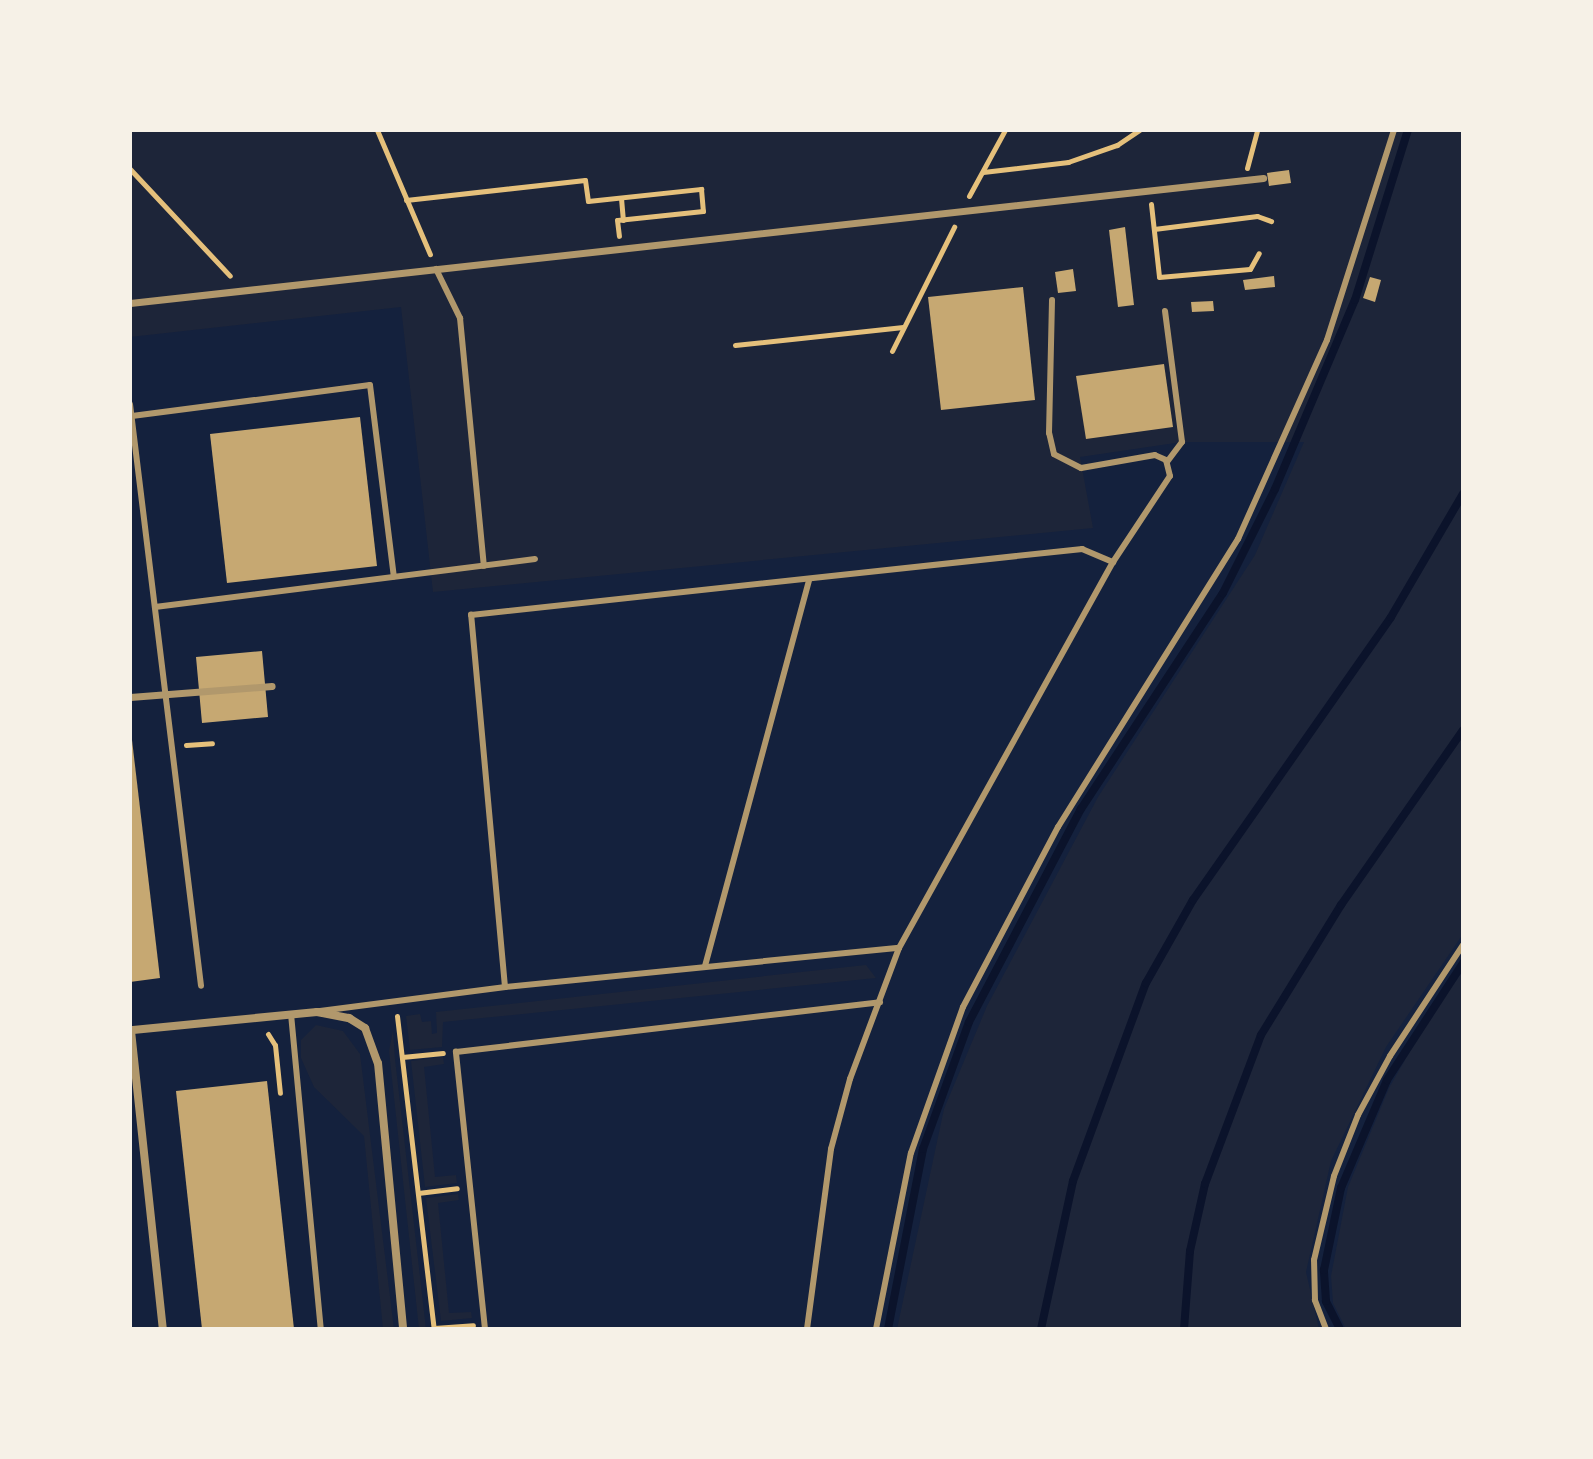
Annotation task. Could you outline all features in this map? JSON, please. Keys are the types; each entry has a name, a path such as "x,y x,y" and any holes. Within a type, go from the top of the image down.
{"street":[{"path":"130,303 1263,178"},
{"path":"130,697 272,686"},
{"path":"163,1329 132,1031 317,1012 358,1022 373,1042 403,1329"}],"lane":[{"path":"876,1329 911,1153 963,1007 1058,827 1238,539 1327,340 1394,130"},
{"path":"436,269 460,318 484,566"},
{"path":"1052,300 1049,433 1054,454 1081,468 1150,455 1167,462"},
{"path":"807,1329 831,1149 850,1079 899,948 1113,562 1166,486 1167,462 1182,442 1165,311"},
{"path":"132,416 370,385 394,577"},
{"path":"130,404 201,986"},
{"path":"505,987 471,615 1082,549 1113,562"},
{"path":"155,607 535,559"},
{"path":"705,966 809,580"},
{"path":"1326,1329 1315,1300 1314,1270 1334,1176 1385,1066 1463,945"},
{"path":"317,1012 505,987 899,948"},
{"path":"484,1327 456,1052 880,1002"},
{"path":"291,1014 321,1329"}],"path":[{"path":"377,130 436,269"},
{"path":"892,351 1005,130"},
{"path":"982,173 1068,162 1117,145 1139,130"},
{"path":"1243,180 1257,130"},
{"path":"130,169 244,290"},
{"path":"406,200 585,180 588,201 701,189 703,211 617,220 620,249"},
{"path":"1150,191 1159,277 1250,269 1259,253"},
{"path":"621,198 623,220"},
{"path":"1153,229 1257,216 1271,221"},
{"path":"735,345 903,327"},
{"path":"173,747 212,743"},
{"path":"396,1001 434,1329 484,1327"},
{"path":"402,1057 456,1052"},
{"path":"418,1193 471,1187"}],"shaded area":[{"path":"130,130 1463,130 1463,934 1386,1047 1331,1161 1306,1272 1319,1329 897,1329 944,1109 987,1006 1098,797 1255,555 1304,442 1182,442 1080,457 1093,528 433,592 401,307 130,337"},
{"path":"866,965 876,978 443,1022 442,1047 410,1050 406,1016 420,1014 422,1022 431,1021 432,1034 437,1033 436,1012"},
{"path":"1463,971 1463,1329 1346,1329 1333,1303 1331,1276 1348,1187 1389,1088 1430,1016"},
{"path":"316,1025 343,1031 360,1054 394,1329 383,1329 364,1136 314,1087 301,1058 301,1040"},
{"path":"393,1030 426,1329 419,1329 389,1051"},
{"path":"443,1057 444,1064 424,1067 435,1177 456,1175 457,1183 425,1187 411,1061"},
{"path":"458,1194 459,1200 438,1203 449,1313 471,1312 472,1318 441,1321 426,1198"}],"building":[{"path":"1289,170 1291,183 1269,186 1267,173"},
{"path":"1125,227 1134,305 1118,307 1109,230"},
{"path":"1073,269 1076,291 1058,293 1055,272"},
{"path":"1274,276 1275,287 1245,290 1243,280"},
{"path":"1370,277 1381,280 1375,302 1363,298"},
{"path":"1023,287 1035,400 941,410 928,297"},
{"path":"1213,301 1214,311 1192,312 1191,302"},
{"path":"1164,364 1173,427 1086,439 1076,376"},
{"path":"360,417 377,566 227,583 210,434"},
{"path":"262,651 268,717 202,723 196,657"},
{"path":"130,723 160,978 130,982"},
{"path":"267,1081 294,1329 202,1329 176,1091"}],"waterway":[{"path":"888,1329 923,1149 969,1022 1081,809 1223,593 1275,489 1355,300 1408,130"},
{"path":"1041,1329 1073,1181 1146,983 1193,900 1391,617 1463,494"},
{"path":"1184,1329 1190,1251 1205,1184 1261,1035 1341,905 1463,730"},
{"path":"1340,1329 1326,1301 1324,1270 1341,1188 1387,1080 1463,963"}]}
